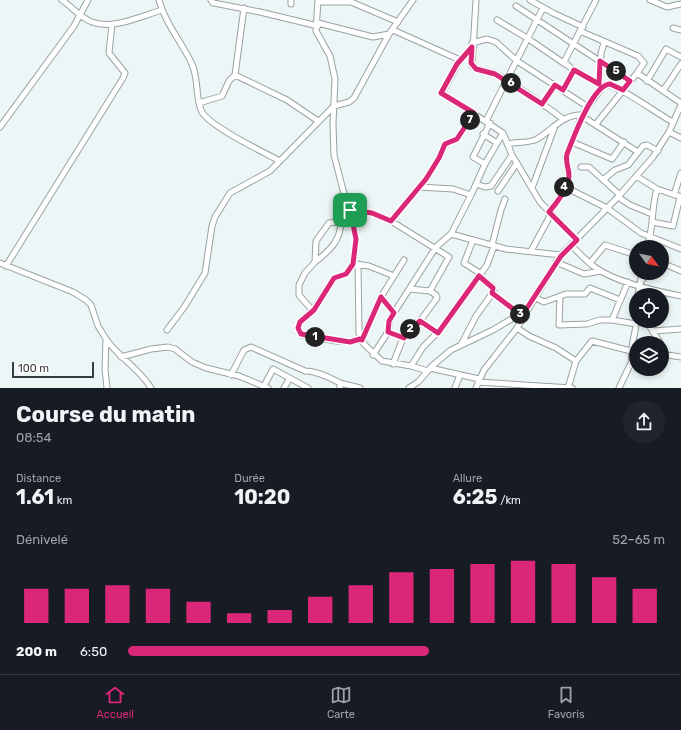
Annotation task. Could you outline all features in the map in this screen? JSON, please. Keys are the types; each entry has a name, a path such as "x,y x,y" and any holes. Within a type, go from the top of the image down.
{"street":[{"path":"62,0 80,15 92,22 112,24 162,10"},
{"path":"0,127 80,15 88,0"},
{"path":"159,0 162,10 192,64 199,103 203,115 280,161"},
{"path":"211,0 213,3 244,8 373,37 391,32 460,60"},
{"path":"167,330 188,301 205,272 212,226 230,193 240,186 259,179 270,172 318,120 334,106 348,102 354,98 391,32 412,0"},
{"path":"476,0 471,63 480,71 492,72 507,80 563,119"},
{"path":"530,0 604,43 632,53 644,63 596,124"},
{"path":"564,64 566,56 574,44 596,0"},
{"path":"650,0 667,7 681,4"},
{"path":"398,22 352,2 318,1 318,35 330,56 335,79 334,155 350,210 356,239 355,264 360,307 358,328 361,340 373,355 382,361 393,364 429,369 478,380 570,388 576,361 592,341 629,350"},
{"path":"516,6 538,19 630,81"},
{"path":"199,103 222,96 229,81 235,75 244,8"},
{"path":"485,164 473,157 507,80 543,8"},
{"path":"497,20 527,38 574,70 601,85 610,84 623,90 648,108 673,122"},
{"path":"6,266 123,78 125,73 123,69 109,53 112,24"},
{"path":"673,28 681,30"},
{"path":"577,240 550,213 532,188 512,154 504,133 441,93 460,60 472,45 492,40 517,61 588,107"},
{"path":"531,251 550,213 560,197 569,176 566,158 582,116 601,85 600,61 604,43"},
{"path":"647,81 666,49 681,57"},
{"path":"663,91 681,64"},
{"path":"563,90 574,70"},
{"path":"476,388 478,380 491,359 517,328 525,311 556,262 619,196 658,151 669,132 681,104 636,73"},
{"path":"235,75 287,100 318,120"},
{"path":"542,104 555,85"},
{"path":"391,221 433,169 445,144 457,139 474,113"},
{"path":"507,144 533,140 556,126 563,119 574,115 582,116 596,124 638,152"},
{"path":"532,188 556,126"},
{"path":"669,132 681,138"},
{"path":"373,355 388,332 389,321 436,247 451,234 485,164 504,133"},
{"path":"483,134 497,143"},
{"path":"572,142 612,159 624,142"},
{"path":"604,180 615,170 628,165 638,152 646,145 658,151"},
{"path":"476,184 485,187 491,186 512,154"},
{"path":"498,191 517,163"},
{"path":"581,167 589,167 630,206 652,214"},
{"path":"652,222 673,226 681,172"},
{"path":"636,176 657,189 678,196"},
{"path":"564,187 607,208 640,233 681,249"},
{"path":"419,188 456,189 471,195"},
{"path":"649,240 657,189"},
{"path":"411,366 423,347 438,333 480,275 493,246 500,210 505,199"},
{"path":"350,210 372,213 391,221 436,247 450,257 430,291"},
{"path":"315,262 316,240 329,223 352,219"},
{"path":"313,311 302,300 299,293 301,280 315,262 334,245 340,233 341,221"},
{"path":"451,234 506,249 561,256"},
{"path":"461,346 479,312 492,293 493,288 480,275 464,263 473,240"},
{"path":"571,245 601,271 628,282 641,284 648,288"},
{"path":"590,263 606,245 629,253"},
{"path":"361,340 381,297 404,260"},
{"path":"556,262 584,274 601,271"},
{"path":"0,263 73,292 86,300 94,311 98,326 106,339 121,357 144,377 151,388"},
{"path":"355,264 369,266 394,276"},
{"path":"355,264 346,274 334,278 313,311 299,323 298,328 301,334 350,342 361,340"},
{"path":"669,266 681,271"},
{"path":"640,288 641,280"},
{"path":"641,284 644,280"},
{"path":"612,320 628,282"},
{"path":"534,297 544,302 570,294 584,295 590,288 620,300"},
{"path":"393,364 404,338 410,329 420,321 437,298 436,294 430,291 410,289"},
{"path":"492,293 520,314"},
{"path":"669,295 681,296"},
{"path":"560,296 559,325 588,324 600,320 629,321"},
{"path":"381,297 394,313"},
{"path":"409,388 452,350 493,330 525,311"},
{"path":"420,321 438,333"},
{"path":"517,328 529,336 556,348 576,361"},
{"path":"652,328 657,336"},
{"path":"654,331 681,329"},
{"path":"388,332 404,338"},
{"path":"106,339 105,369 107,388"},
{"path":"121,357 151,349 168,347 175,349 202,367 239,376 263,387 273,370 308,388"},
{"path":"231,375 244,350 251,347 305,371 318,373 340,385 360,388"},
{"path":"669,355 681,356"},
{"path":"619,388 629,372"},
{"path":"455,388 460,375"},
{"path":"284,388 290,378"},
{"path":"415,384 420,388"}],"route":[{"path":"472,47 471,63 472,66 478,71 492,72 507,80 542,104 555,85 563,90 574,70 599,84 600,61 630,81 623,90 610,84 604,85 582,116 566,158 566,166 569,176 568,181 560,197 549,212 577,240 564,251 525,311 520,314 492,293 494,288 479,276 438,333 420,321 410,329 404,338 388,332 389,321 394,313 381,297 362,340 360,339 350,342 324,339 301,334 298,328 300,322 314,310 325,295 334,278 346,274 353,264 356,239 350,210 359,210 372,213 391,221 426,179 439,158 445,144 448,141 456,140 458,138 474,113 441,92 457,64 472,47"}]}
